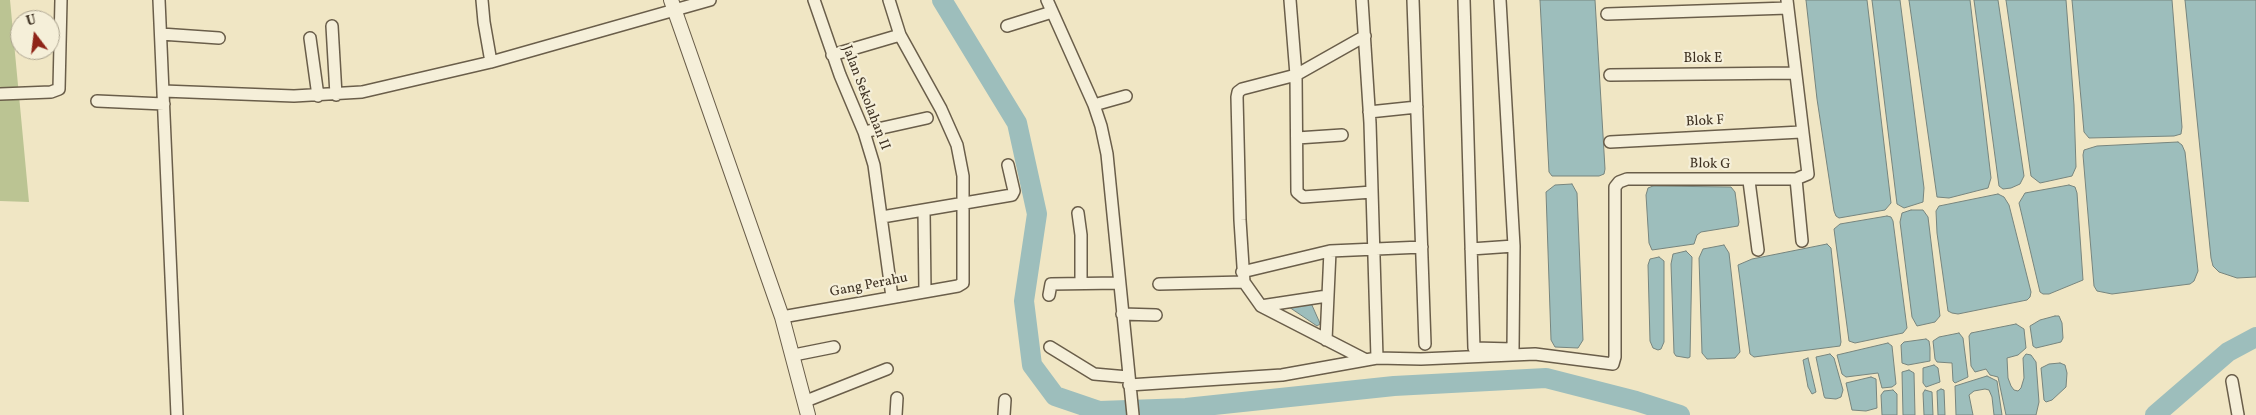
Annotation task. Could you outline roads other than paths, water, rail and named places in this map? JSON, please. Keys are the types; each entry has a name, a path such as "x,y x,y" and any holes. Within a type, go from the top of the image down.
{"street":[{"path":"0,94 51,92 58,89 61,0"},
{"path":"160,0 177,415"},
{"path":"482,0 491,62"},
{"path":"163,91 318,96 362,92 491,62 672,4 710,0"},
{"name":"Jalan Sekolahan II","path":"814,0 832,55 864,132 874,165 892,297"},
{"path":"889,0 900,35 941,110 957,144 963,176 964,202"},
{"path":"1046,0 1094,105 1107,154 1133,415"},
{"path":"1290,0 1296,75 1297,192 1303,198 1372,192"},
{"path":"1362,0 1372,192 1371,359"},
{"path":"1413,0 1425,344"},
{"path":"1464,0 1474,348 1513,349 1514,246 1500,0"},
{"path":"672,4 782,317 794,355 807,408 887,369"},
{"path":"1607,14 1788,4 1801,132 1809,170 1801,178 1802,241"},
{"path":"1007,26 1052,12"},
{"path":"332,26 336,95"},
{"path":"161,34 219,38"},
{"path":"832,55 900,35"},
{"path":"1365,36 1296,75 1242,89 1238,92 1243,277 1261,306 1326,340 1371,359"},
{"path":"310,38 318,96"},
{"name":"Blok E","path":"1610,75 1795,74"},
{"path":"1094,105 1126,96"},
{"path":"97,101 164,104"},
{"path":"1368,112 1417,106"},
{"path":"864,132 927,118"},
{"name":"Blok F","path":"1610,142 1801,132"},
{"path":"1297,138 1342,135"},
{"path":"882,217 1013,194 1008,165"},
{"name":"Blok G","path":"1371,359 1421,359 1535,354 1613,364 1616,357 1615,187 1619,182 1627,179 1749,181 1801,178"},
{"path":"1749,181 1758,250"},
{"name":"Gang Perahu","path":"782,317 961,285 964,202"},
{"path":"924,211 925,291"},
{"path":"1078,213 1081,235 1081,282"},
{"path":"1471,249 1514,246"},
{"path":"1159,284 1243,277 1330,251 1422,247"},
{"path":"1326,340 1326,296 1330,251"},
{"path":"1049,295 1051,284 1081,282 1119,283"},
{"path":"1261,306 1326,296"},
{"path":"1122,314 1156,316"},
{"path":"794,355 834,347"},
{"path":"1050,347 1094,374 1129,386 1282,375 1371,359"},
{"path":"2232,381 2238,415"},
{"path":"896,415 897,398"},
{"path":"1004,415 1005,400"}],"water":[{"path":"1540,0 1595,0 1605,169 1604,174 1599,176 1552,176 1549,172"},
{"path":"1806,0 1867,0 1891,203 1885,210 1839,218 1834,211 1817,99"},
{"path":"1872,0 1900,0 1924,188 1923,202 1904,208 1897,204"},
{"path":"1909,0 1970,0 1991,178 1988,188 1949,198 1937,197"},
{"path":"1974,0 1998,0 2024,176 2020,184 2011,188 2003,189 1999,186"},
{"path":"2006,0 2066,0 2074,105 2076,167 2072,176 2040,183 2031,176"},
{"path":"2072,0 2172,0 2181,134 2174,136 2089,138 2084,132"},
{"path":"2185,0 2256,0 2256,277 2237,278 2219,272 2213,266"},
{"path":"2178,142 2182,145 2185,152 2198,271 2194,281 2190,284 2112,294 2097,291 2094,286 2084,150 2097,146"},
{"path":"1572,184 1577,193 1583,340 1578,348 1555,347 1551,340 1546,192 1555,185"},
{"path":"2069,185 2075,187 2077,193 2083,280 2049,294 2043,294 2040,292 2019,203 2025,193"},
{"path":"1653,186 1731,187 1735,192 1738,226 1701,232 1697,235 1694,244 1652,250 1649,243 1646,195 1648,188"},
{"path":"1998,194 2004,197 2009,205 2031,292 2030,297 2027,300 1958,314 1952,313 1948,311 1937,233 1936,211 1939,206"},
{"path":"1911,210 1923,210 1928,217 1940,316 1935,322 1917,326 1912,317 1900,222 1902,213"},
{"path":"1887,216 1891,217 1893,221 1907,328 1903,333 1855,343 1849,341 1834,229 1840,224"},
{"path":"1827,244 1831,248 1840,346 1754,357 1750,354 1738,265 1752,259"},
{"path":"1724,245 1729,253 1740,352 1735,358 1707,359 1702,353 1699,258 1703,249"},
{"path":"1686,251 1692,257 1690,357 1688,358 1676,356 1674,353 1671,264 1673,254"},
{"path":"1659,257 1664,261 1664,342 1661,349 1658,350 1653,348 1650,341 1648,265 1650,259"},
{"path":"1311,303 1320,324 1317,326 1286,305"},
{"path":"2059,316 2062,323 2063,338 2061,342 2036,348 2033,346 2030,326 2040,320"},
{"path":"2016,324 2024,329 2026,348 2018,355 2007,358 2008,378 2014,390 2018,391 2024,378 2023,358 2026,354 2031,355 2036,362 2039,402 2036,415 2006,415 1998,377 1990,375 1986,369 1975,372 1971,366 1969,336 1971,333"},
{"path":"1959,333 1963,338 1968,377 1955,383 1953,381 1952,363 1937,362 1933,341 1939,337"},
{"path":"1926,339 1929,341 1930,361 1908,365 1902,363 1901,345 1904,342"},
{"path":"1888,343 1892,346 1896,384 1892,387 1882,388 1878,373 1846,377 1842,374 1837,355"},
{"path":"1830,354 1834,358 1843,390 1841,397 1836,399 1825,398 1824,396 1816,357"},
{"path":"1808,358 1816,392 1812,394 1808,387 1803,360"},
{"path":"2060,363 2065,365 2067,373 2066,387 2052,400 2046,402 2044,400 2041,368 2049,364"},
{"path":"1934,365 1938,368 1940,382 1926,387 1923,383 1923,368"},
{"path":"1909,370 1914,373 1915,415 1903,415 1902,372"},
{"path":"1987,376 1997,381 2002,415 1994,415 1992,397 1989,390 1985,389 1974,391 1969,395 1973,415 1956,415 1955,386"},
{"path":"1871,377 1876,379 1877,408 1866,411 1852,410 1846,383"},
{"path":"1893,390 1897,394 1897,415 1882,415 1881,395 1884,391"},
{"path":"1925,390 1932,392 1933,415 1924,415 1923,393"},
{"path":"1944,390 1945,415 1938,415 1937,391"}],"waterway":[{"path":"942,0 1017,123 1037,214 1024,301 1032,365 1055,396 1099,411 1186,408 1394,386 1546,378 1636,401 1680,415"},
{"path":"2155,415 2228,352 2256,337"}]}
